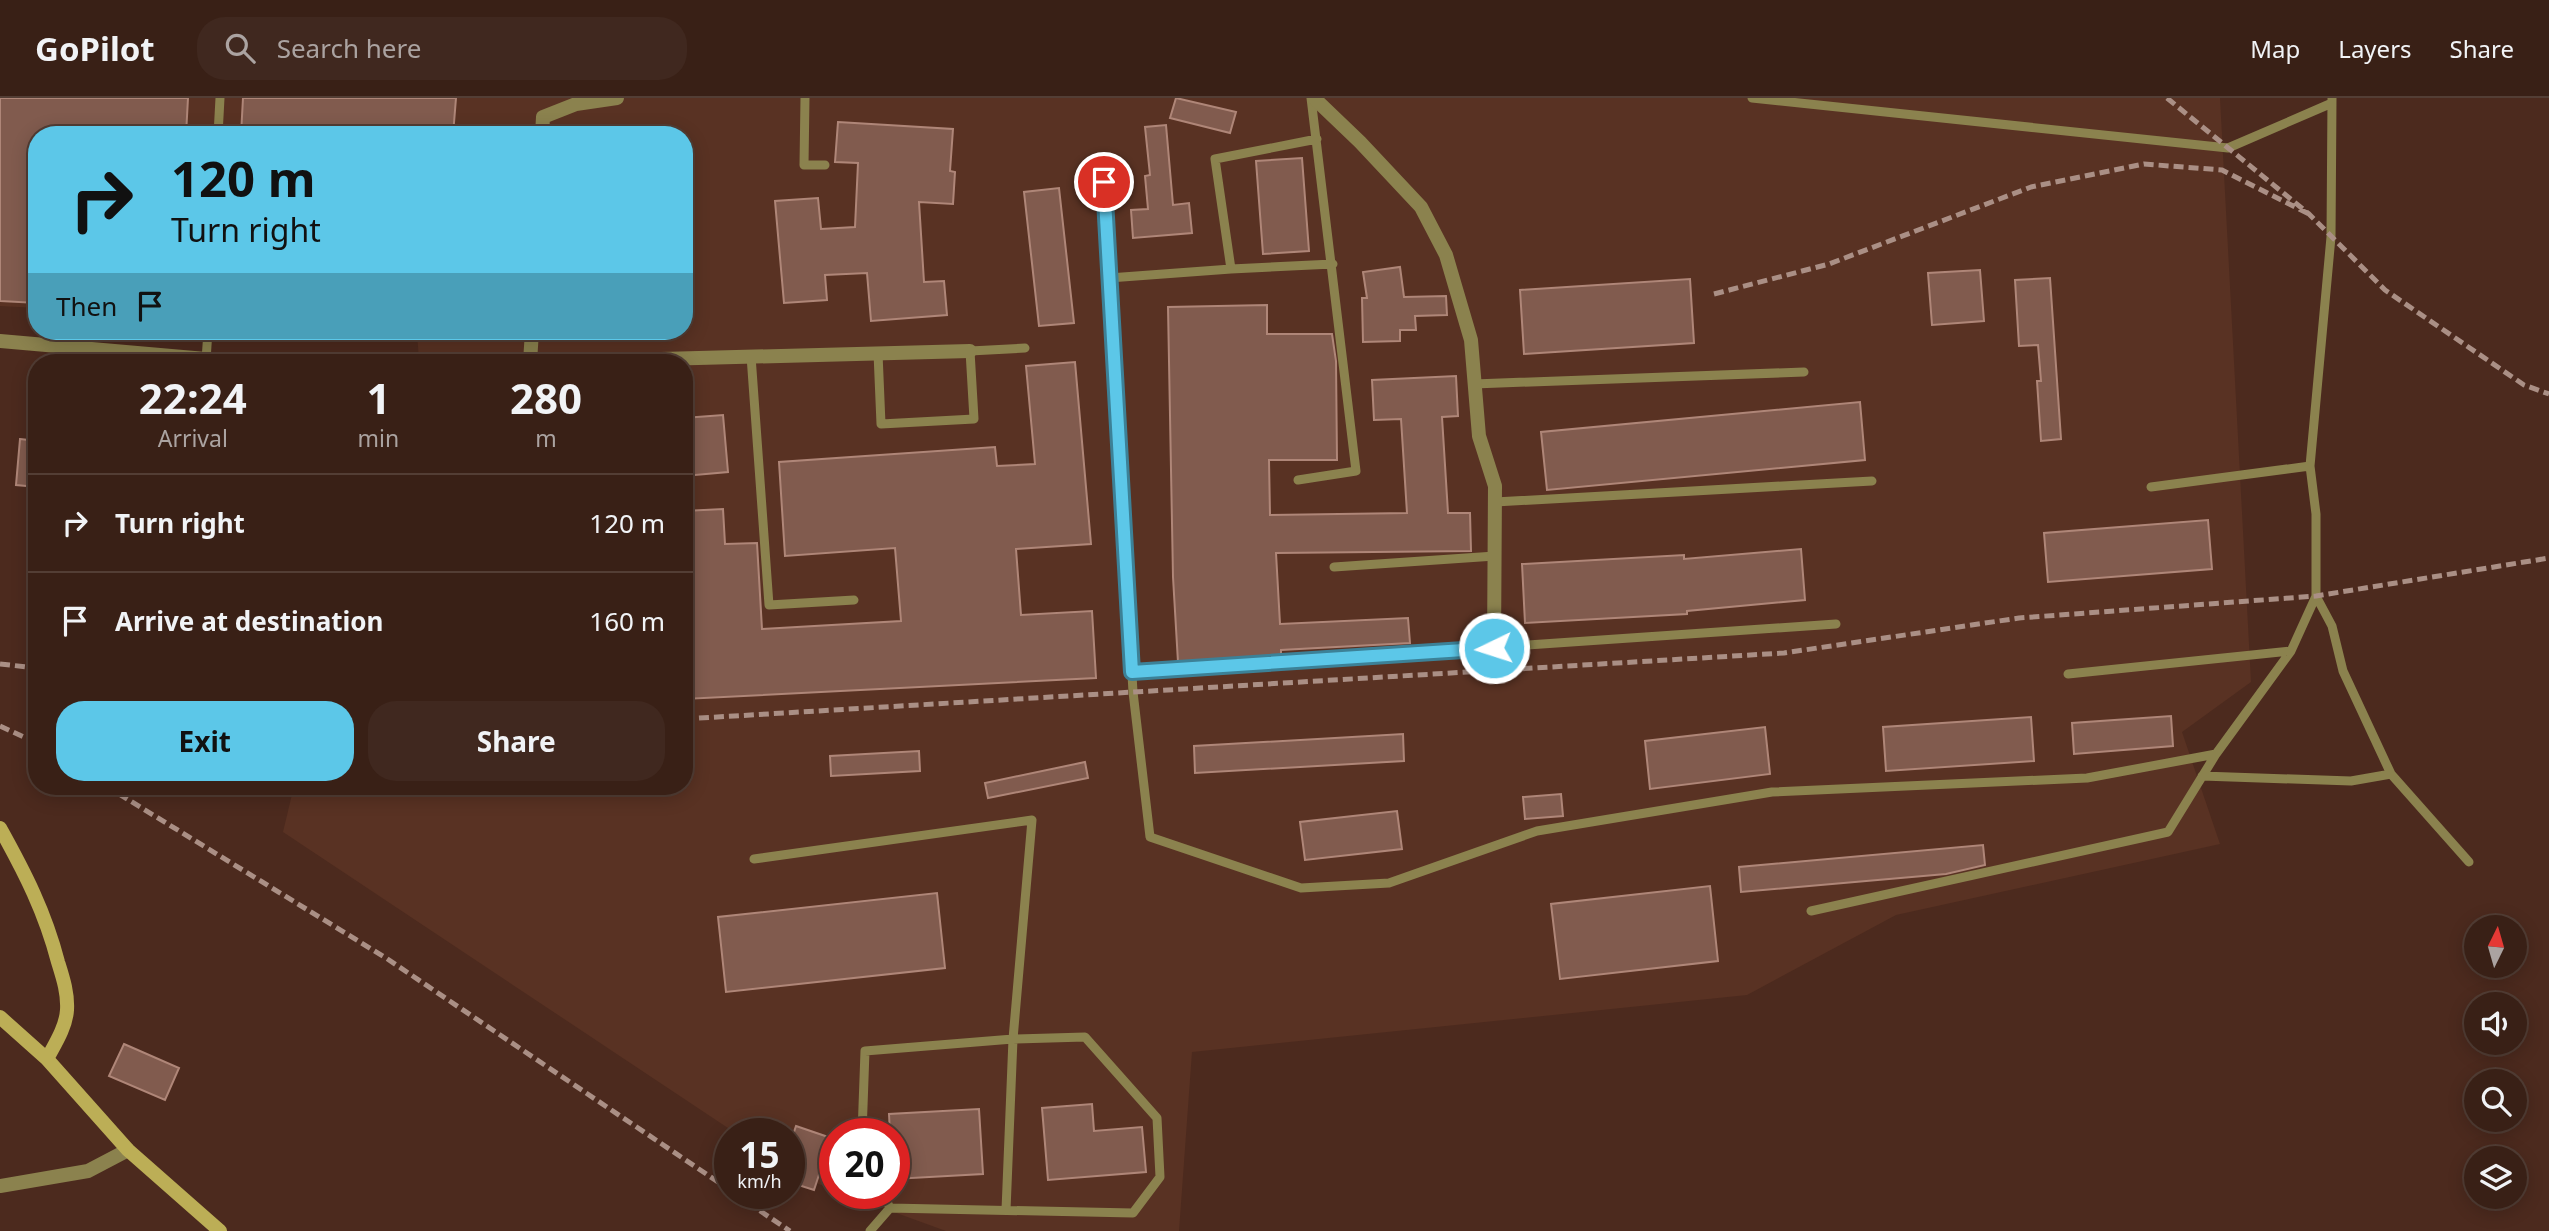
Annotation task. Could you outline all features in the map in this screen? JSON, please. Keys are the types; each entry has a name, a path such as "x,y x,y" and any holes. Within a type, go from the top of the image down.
{"street":[{"path":"542,126 543,117 576,104 617,98"},
{"path":"1312,98 1360,142 1421,207 1446,255 1471,340 1479,436 1495,486 1494,648"},
{"path":"0,341 141,354"},
{"path":"693,358 970,351"},
{"path":"0,828 29,879 48,922 67,992 67,1013 59,1037 47,1059"},
{"path":"0,1017 47,1059 128,1150 220,1231"},
{"path":"0,1186 88,1171 128,1150"}],"lane":[{"path":"218,126 220,98"},
{"path":"804,98 804,165 825,165"},
{"path":"1298,480 1356,471 1312,98"},
{"path":"1752,98 2228,148 2332,101 2331,237 2310,466 2316,514 2316,596 2291,651 2216,754 2168,832 1811,911"},
{"path":"1231,269 1215,159 1317,139"},
{"path":"1104,182 1132,672 1150,837 1301,888 1388,883 1537,831 1772,792 2087,778 2216,754"},
{"path":"1110,278 1333,264"},
{"path":"878,353 881,425 974,419 970,351 1025,348"},
{"path":"751,356 769,605 854,600"},
{"path":"1474,384 1804,372"},
{"path":"2151,487 2310,466"},
{"path":"1495,502 1872,481"},
{"path":"1334,567 1495,556"},
{"path":"2316,596 2332,626 2343,671 2391,774 2469,862"},
{"path":"1132,672 1836,624"},
{"path":"2068,674 2291,651"},
{"path":"2202,776 2351,781 2391,774"},
{"path":"754,859 1032,820 1013,1039 1006,1210"},
{"path":"863,1118 865,1051 1013,1039 1085,1037 1157,1118 1160,1177 1133,1213 910,1208"},
{"path":"870,1231 889,1209"}],"shaded area":[{"path":"0,98 2220,98 2251,682 2182,732 2220,844 1896,915 1747,995 1192,1052 1179,1231 946,1231 885,1209 910,1209 910,1118 819,1118 819,1184 805,1179 805,1118 714,1119 283,832 292,795 693,795 693,354 418,354 418,340 693,340 693,126 28,126 28,308 0,306"}],"building":[{"path":"0,98 188,98 186,126 28,126 28,303 0,301"},
{"path":"243,98 456,98 454,126 241,126"},
{"path":"1176,98 1236,112 1230,133 1170,118"},
{"path":"838,122 953,129 950,171 955,172 953,204 919,202 924,282 944,281 947,315 871,321 867,273 825,275 827,300 784,303 775,201 818,198 821,229 855,227 858,163 835,162"},
{"path":"1166,125 1173,205 1189,203 1192,233 1133,238 1131,210 1148,209 1145,176 1150,175 1145,127"},
{"path":"1302,158 1309,251 1263,254 1256,161"},
{"path":"1059,188 1074,323 1039,326 1024,192"},
{"path":"1400,267 1404,297 1446,296 1447,315 1415,316 1416,330 1400,330 1400,341 1363,342 1362,298 1367,298 1363,272"},
{"path":"1980,270 1984,321 1932,325 1928,273"},
{"path":"2050,278 2061,439 2041,441 2037,381 2041,381 2038,345 2019,346 2015,280"},
{"path":"1690,279 1694,343 1524,354 1520,290"},
{"path":"1267,305 1267,334 1332,334 1336,361 1337,460 1269,460 1270,515 1407,513 1401,419 1374,420 1372,380 1456,376 1458,416 1442,417 1448,513 1470,513 1471,551 1276,553 1280,624 1408,618 1410,643 1281,650 1281,655 1178,662 1173,577 1168,307"},
{"path":"1075,362 1091,544 1016,549 1021,615 1092,611 1096,678 693,699 693,511 723,509 725,544 757,543 762,629 901,621 895,548 785,556 779,462 995,447 997,466 1035,464 1026,366"},
{"path":"1860,402 1865,460 1547,490 1541,432"},
{"path":"723,415 728,472 693,475 693,417"},
{"path":"20,439 28,440 28,486 16,485"},
{"path":"2208,520 2212,569 2048,582 2044,533"},
{"path":"1801,549 1805,600 1687,611 1687,614 1525,623 1522,564 1684,555 1684,559"},
{"path":"2171,716 2173,746 2074,754 2072,723"},
{"path":"2031,717 2034,761 1886,771 1883,727"},
{"path":"1765,727 1770,774 1650,789 1645,741"},
{"path":"1403,734 1404,761 1195,773 1194,746"},
{"path":"919,751 920,771 831,776 830,756"},
{"path":"1085,762 1088,778 988,798 985,783"},
{"path":"1561,794 1563,816 1525,819 1523,797"},
{"path":"1397,811 1402,849 1305,860 1300,822"},
{"path":"1983,845 1985,865 1946,874 1741,892 1739,867"},
{"path":"1710,886 1718,961 1560,979 1551,904"},
{"path":"937,893 945,968 726,992 718,917"},
{"path":"124,1044 179,1068 165,1100 109,1076"},
{"path":"1092,1104 1094,1131 1142,1127 1146,1172 1048,1180 1042,1108"},
{"path":"979,1109 983,1174 910,1178 910,1118 889,1118 889,1114"},
{"path":"805,1129 819,1134 819,1175 814,1190 805,1187"}],"railway":[{"path":"2167,98 2309,214 2385,290 2524,385 2549,394"},
{"path":"1714,294 1829,264 2031,187 2144,164 2222,170 2309,214"},
{"path":"693,718 1784,653 2019,618 2316,596 2549,558"},
{"path":"0,664 28,667"},
{"path":"0,726 28,739"},
{"path":"121,795 386,958 714,1179"},
{"path":"757,1209 790,1231"}],"route":[{"path":"1104,182 1132,672 1494,648"}]}
